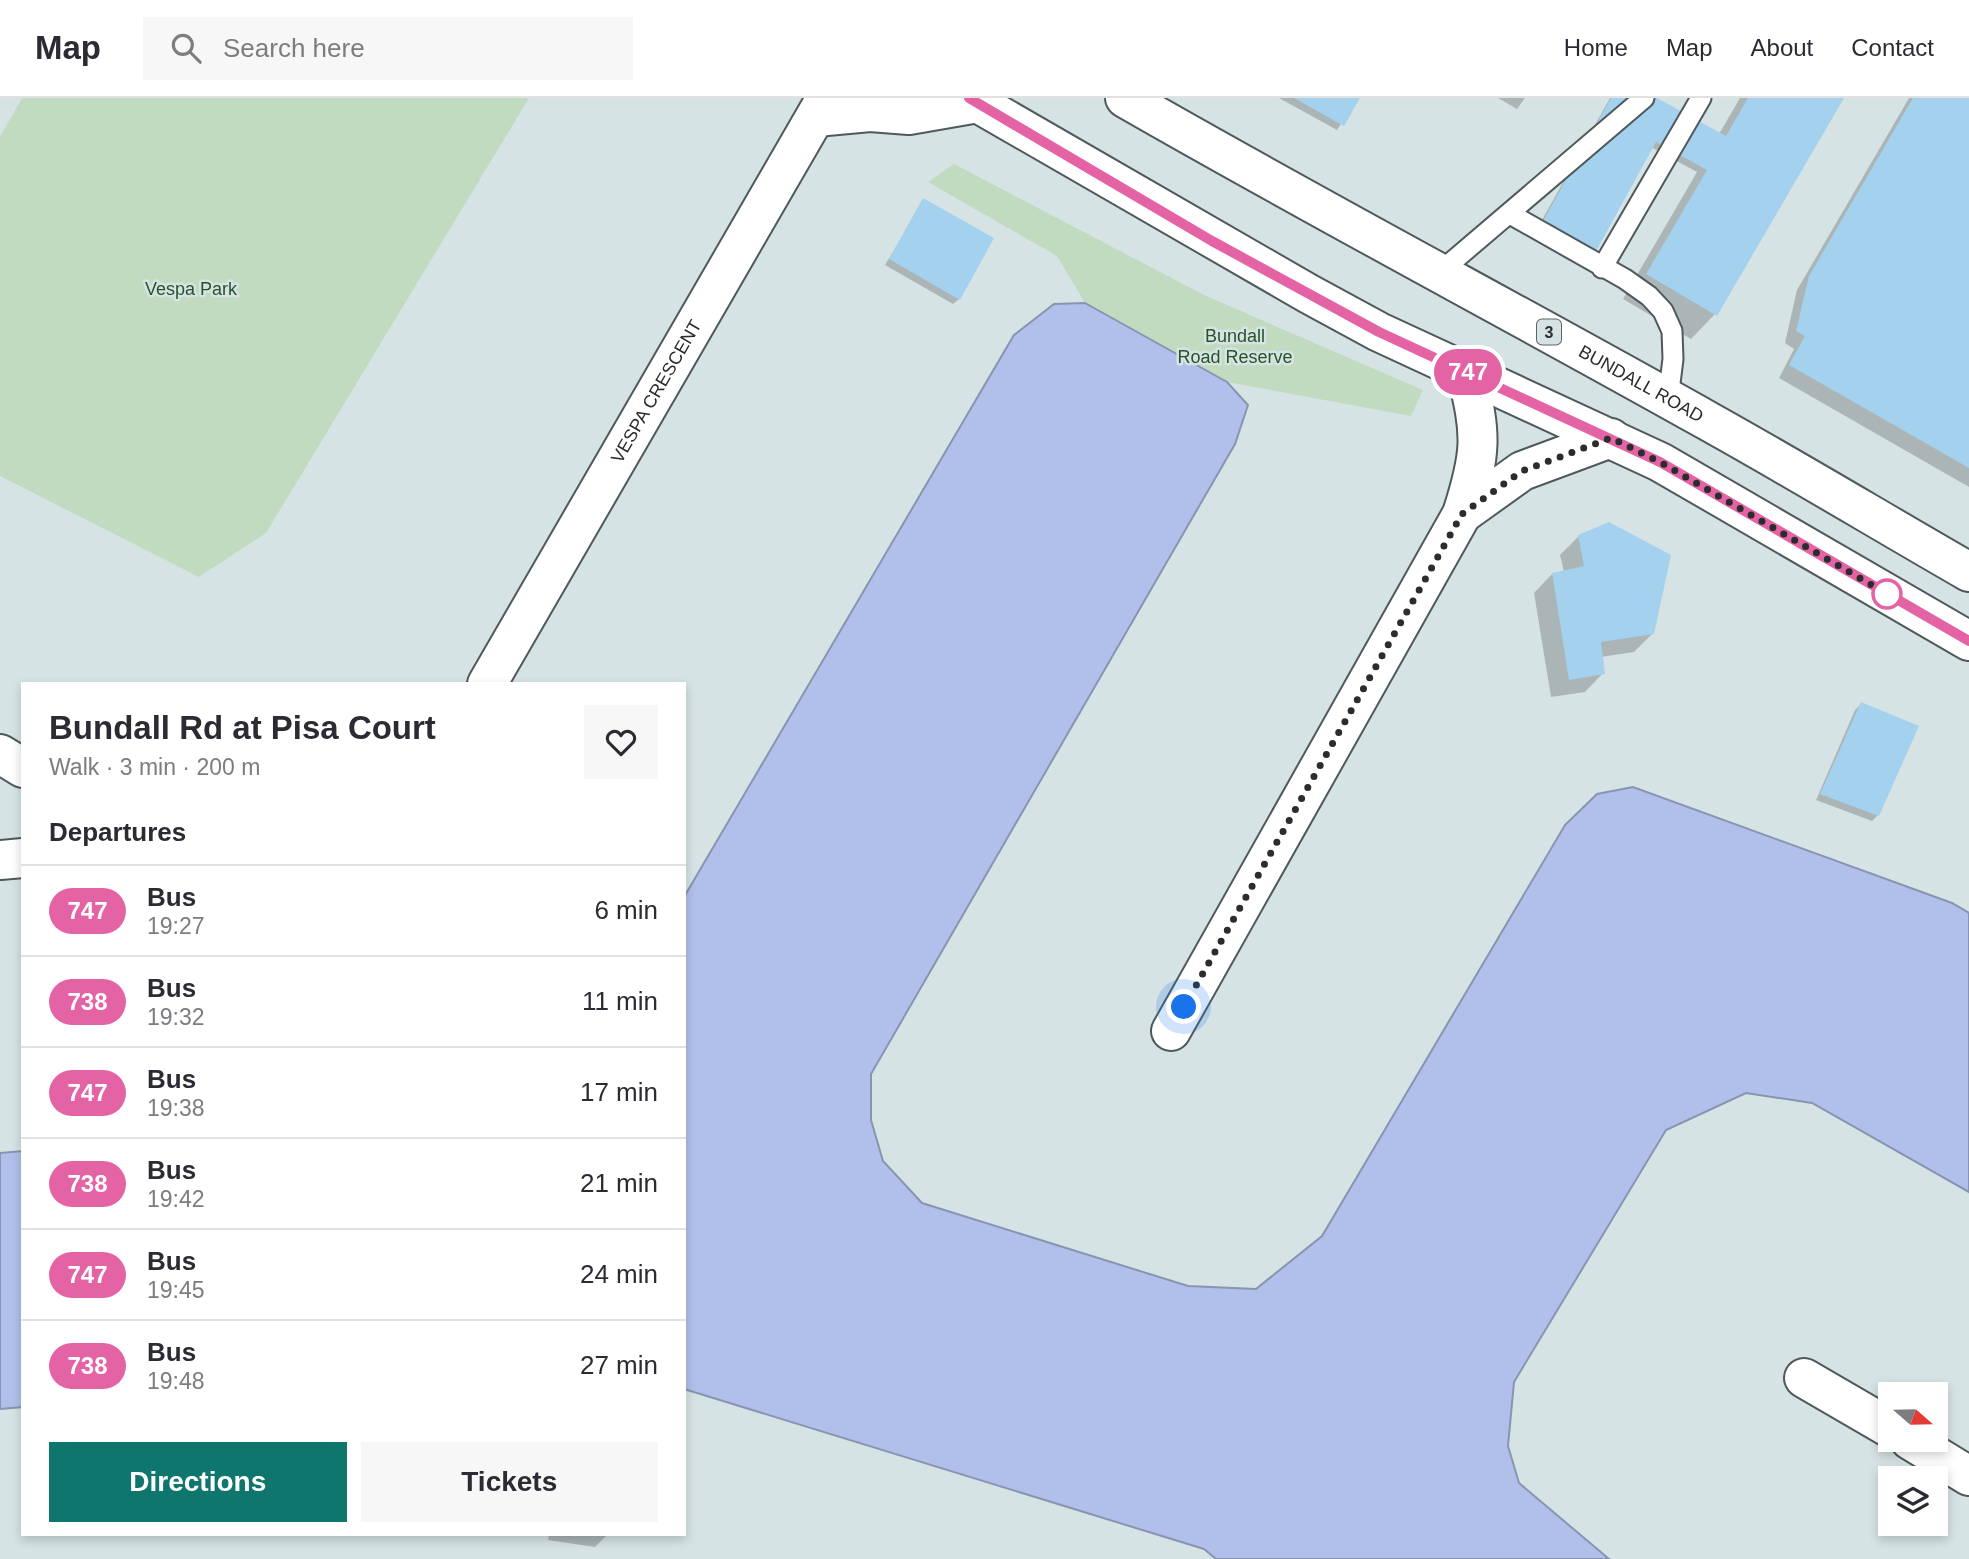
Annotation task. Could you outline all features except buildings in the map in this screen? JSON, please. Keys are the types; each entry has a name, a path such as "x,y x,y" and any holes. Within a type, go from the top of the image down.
{"main road":[{"name":"BUNDALL ROAD","path":"1125,98 1315,207 1440,272 1668,399 1969,572"},
{"path":"820,107 909,115 974,101 1273,274 1379,332 1611,438 1701,485 1969,641"},
{"name":"VESPA CRESCENT","path":"488,682 820,107"},
{"path":"1171,1031 1462,514 1477,467 1479,427 1466,371"},
{"path":"1462,514 1522,471 1611,438"},
{"path":"0,754 21,767"},
{"path":"0,860 21,858"},
{"path":"1804,1378 1878,1421"},
{"path":"1930,1452 1969,1476"}],"lane":[{"path":"1440,272 1644,98"},
{"path":"1602,268 1701,98"},
{"path":"1510,214 1649,296 1662,311 1672,331 1674,359 1668,399"}],"green space":[{"name":"Vespa Park","path":"22,98 529,98 266,533 199,577 0,476 0,137"},
{"name":"Bundall Road Reserve","path":"954,164 1204,295 1423,390 1411,416 1227,382 1085,303 1057,256 928,182"}],"water":[{"path":"1085,303 1227,382 1248,405 1235,444 871,1074 871,1120 883,1161 922,1203 1188,1286 1256,1289 1322,1236 1565,825 1597,794 1633,787 1952,903 1969,913 1969,1192 1812,1103 1746,1093 1666,1130 1514,1382 1508,1446 1519,1483 1609,1559 1216,1559 1204,1549 686,1390 686,894 1014,335 1054,304"},
{"path":"21,1151 21,1407 0,1409 0,1153"}],"bus line":[{"name":"747","path":"969,98 1212,241 1379,332 1660,462 1969,641"}],"route":[{"path":"1184,1007 1462,514 1522,471 1611,438 1660,462 1889,595 1887,594"}]}
